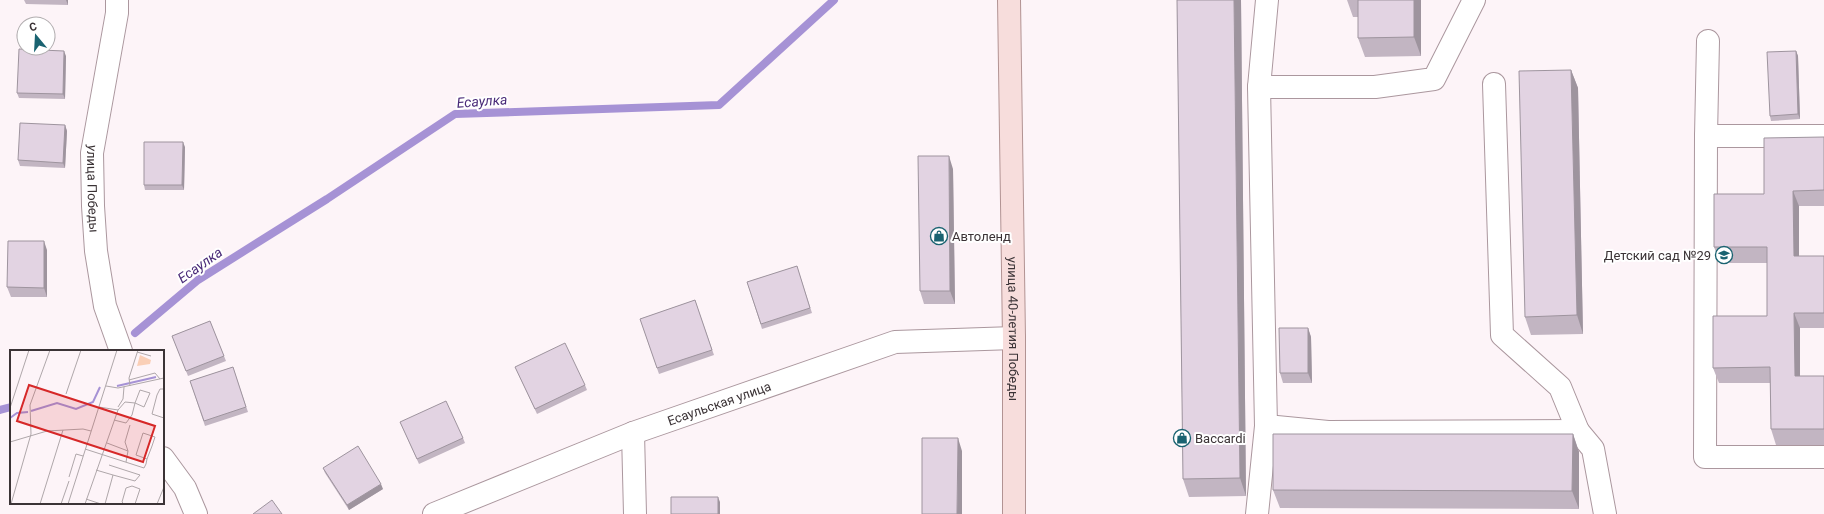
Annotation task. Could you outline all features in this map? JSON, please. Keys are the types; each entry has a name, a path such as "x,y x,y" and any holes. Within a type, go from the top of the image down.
{"main road":[{"name":"улица 40-летия Победы","path":"1009,0 1014,338 1014,514"}],"street":[{"name":"улица Победы","path":"117,0 117,13 92,154 96,251 105,306 121,350"},
{"path":"1257,514 1266,426 1259,87 1267,0"},
{"path":"1259,87 1375,87 1434,79 1474,0"},
{"path":"1708,41 1706,136 1705,457 1824,457"},
{"path":"1494,84 1502,335 1560,387 1578,432 1593,449 1605,514"},
{"path":"1706,136 1824,136"},
{"name":"Есаульская улица","path":"434,514 633,433 895,342 1014,338"},
{"path":"1266,426 1328,432 1578,432"},
{"path":"633,433 635,514"},
{"path":"164,459 185,488 196,514"}],"building":[{"path":"1177,0 1234,0 1240,478 1183,479"},
{"path":"1358,0 1414,0 1414,37 1358,38"},
{"path":"56,51 64,51 63,94 17,93 19,56 56,56"},
{"path":"1796,51 1798,114 1770,116 1767,52"},
{"path":"1571,70 1577,315 1525,317 1519,71"},
{"path":"20,123 65,125 63,163 18,160"},
{"path":"1824,137 1824,190 1793,191 1794,256 1824,256 1824,313 1794,313 1795,376 1824,376 1824,429 1771,429 1770,367 1713,368 1713,316 1767,316 1767,247 1714,247 1714,194 1764,194 1764,138"},
{"path":"144,142 183,142 182,185 144,185"},
{"name":"Автоленд","path":"918,156 949,156 950,291 920,291"},
{"path":"8,241 44,241 44,288 7,287"},
{"path":"797,266 810,308 761,324 747,282"},
{"path":"695,300 712,350 657,368 640,319"},
{"path":"210,321 224,356 186,371 172,336"},
{"path":"1279,328 1308,328 1308,373 1280,373"},
{"path":"565,343 585,385 535,409 515,367"},
{"path":"233,367 246,407 204,421 190,381"},
{"path":"446,401 463,438 417,459 400,422"},
{"path":"1273,434 1573,434 1572,491 1273,490"},
{"path":"922,438 958,438 957,514 922,514"},
{"path":"358,446 381,484 347,505 323,468"},
{"path":"671,497 718,497 718,514 671,514"},
{"path":"272,500 282,514 253,514"}],"waterway":[{"name":"Есаулка","path":"135,333 198,280 327,199 455,114 719,105 834,0"},
{"name":"Есаулка","path":"0,410 10,407"}],"place":[{"name":"Автоленд","path":"939,236"},
{"name":"Детский сад №29","path":"1724,255"},
{"name":"Baccardi","path":"1182,438"}]}
